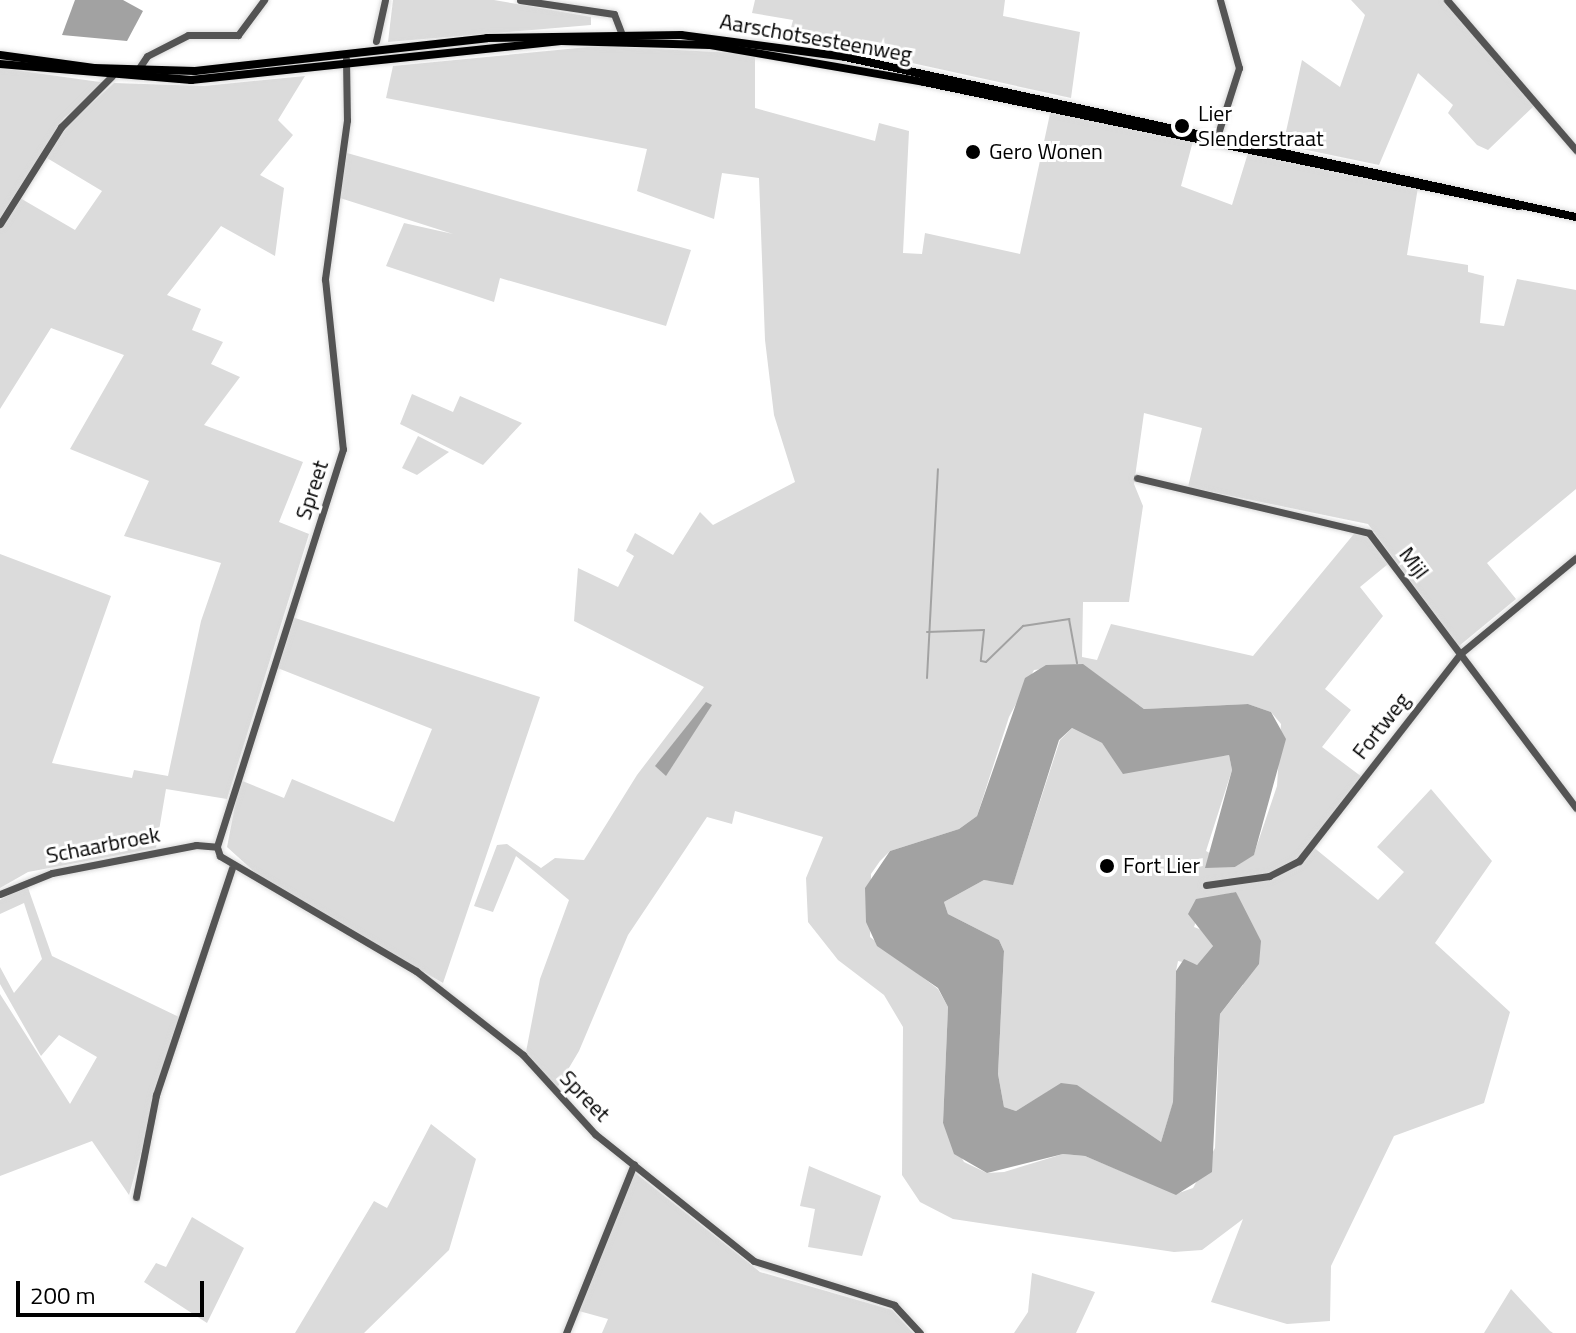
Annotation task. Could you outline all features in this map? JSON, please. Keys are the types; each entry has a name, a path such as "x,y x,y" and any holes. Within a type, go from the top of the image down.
{"main road":[{"name":"Aarschotsesteenweg","path":"0,64 112,76 191,80 474,48 622,36 681,39 778,53 1576,217"},
{"name":"Aarschotsesteenweg","path":"0,55 137,71 251,68 346,61"}],"street":[{"path":"137,71 147,56 188,35 238,35 264,0"},
{"path":"376,41 385,0"},
{"path":"520,0 614,14 622,36"},
{"path":"1215,142 1239,68 1220,0"},
{"path":"1447,0 1576,150"},
{"name":"Spreet","path":"346,61 347,120 325,279 343,449 217,847 232,868 416,971 523,1055 585,1125 765,1268 894,1305 920,1333"},
{"path":"0,224 61,127 112,76"},
{"name":"Mijl","path":"1137,478 1363,528 1576,808"},
{"name":"Fortweg","path":"1206,885 1269,876 1299,861 1461,653 1576,558"},
{"name":"Schaarbroek","path":"0,894 52,873 196,845 217,847"},
{"path":"136,1197 156,1095 232,868"},
{"path":"566,1333 634,1164"}],"shaded area":[{"path":"75,0 123,0 143,11 127,41 62,35"},
{"path":"393,0 494,0 591,17 591,25 388,42"},
{"path":"755,0 1005,0 1003,16 1080,32 1071,98 789,36 793,20 752,13"},
{"path":"1351,0 1444,0 1535,105 1488,150 1477,145 1448,113 1453,105 1418,73 1379,165 1283,145 1302,60 1340,87 1365,15"},
{"path":"599,46 755,54 755,108 875,141 879,123 909,131 903,253 922,254 925,233 1020,254 1051,109 1193,141 1181,186 1232,205 1248,153 1418,187 1407,255 1468,265 1468,272 1484,276 1480,323 1504,326 1517,279 1576,290 1576,489 1487,563 1516,599 1459,646 1368,524 1188,487 1202,428 1144,413 1134,484 1143,506 1129,602 1083,602 1082,657 1097,660 1111,624 1253,656 1358,529 1388,564 1360,587 1383,616 1325,689 1351,710 1322,747 1362,777 1312,846 1378,900 1404,872 1377,847 1431,789 1492,861 1435,943 1510,1012 1484,1103 1394,1136 1331,1266 1330,1321 1287,1324 1211,1302 1243,1219 1202,1250 1174,1252 953,1219 920,1202 902,1175 903,1027 884,995 838,960 808,922 806,878 823,837 735,811 732,824 707,817 628,935 579,1051 557,1088 526,1052 540,979 569,900 516,856 493,912 474,906 497,845 507,844 541,868 555,858 584,860 637,775 704,687 574,621 578,568 618,587 634,556 626,551 635,533 673,555 700,512 713,525 795,482 774,415 765,340 759,178 722,173 714,219 637,191 647,149 386,98 393,66","holes":["1082,664 1144,709 1248,704 1271,712 1281,724 1277,786 1254,854 1235,867 1206,851 1232,770 1229,755 1120,768 1102,743 1072,728 1060,740 1013,884 984,880 944,902 948,914 999,940 1004,951 998,1074 1004,1107 1016,1111 1054,1088 1076,1085 1161,1142 1173,1103 1178,961 1197,965 1213,946 1207,932 1194,927 1204,899 1236,892 1244,912 1243,985 1220,1014 1215,1148 1193,1188 1176,1194 1085,1156 1063,1154 1004,1172 987,1173 964,1162 943,1123 948,1007 938,989 870,937 871,874 890,851 959,829 977,816 1009,717 1034,670"]},
{"path":"0,68 107,83 64,118 0,218"},
{"path":"305,76 278,120 293,135 260,175 284,188 275,256 221,226 167,295 201,309 192,330 223,342 211,364 240,377 204,425 303,462 279,522 309,534 227,799 166,789 156,848 28,872 0,888 0,554 111,596 52,763 132,778 134,770 168,776 201,621 221,563 124,536 149,481 70,449 124,355 51,328 0,409 0,228 20,198 75,230 102,191 47,158 63,129 114,83 204,86"},
{"path":"347,153 691,250 666,326 500,278 494,302 386,266 404,223 453,234 340,198"},
{"path":"412,394 453,412 460,396 522,423 483,465 400,424"},
{"path":"418,436 449,452 417,475 402,468"},
{"path":"292,617 540,697 443,983 260,877 227,847 240,780 284,798 292,779 394,822 432,729 275,667"},
{"path":"1083,664 1144,709 1248,704 1271,712 1286,739 1254,855 1235,867 1205,868 1232,770 1229,755 1123,774 1102,743 1072,728 1059,740 1013,885 984,880 944,902 948,914 999,940 1004,951 998,1074 1004,1107 1016,1111 1061,1083 1077,1085 1161,1142 1173,1102 1176,971 1184,959 1197,965 1213,946 1188,914 1196,899 1236,892 1261,941 1259,964 1220,1014 1212,1172 1176,1195 1085,1156 1063,1154 987,1173 954,1154 943,1123 948,1007 938,988 877,946 866,922 865,888 890,851 959,829 977,816 1025,678 1046,665"},
{"path":"706,702 712,705 666,776 655,766"},
{"path":"27,885 52,956 179,1017 129,1195 92,1141 0,1176 0,994 70,1104 97,1057 59,1035 41,1056 0,984 0,967 14,993 42,959 24,903 0,914 0,900"},
{"path":"431,1124 476,1159 449,1250 364,1333 295,1333 374,1201 387,1208"},
{"path":"809,1166 881,1196 862,1256 808,1247 815,1209 800,1206"},
{"path":"634,1172 760,1272 892,1310 913,1333 602,1333 608,1319 579,1311"},
{"path":"192,1217 244,1248 207,1323 144,1282 156,1263 166,1267"},
{"path":"1032,1273 1095,1292 1076,1333 1014,1333 1028,1312"},
{"path":"1511,1289 1550,1331 1553,1333 1484,1333"}],"waterway":[{"path":"927,678 938,469"},
{"path":"927,632 984,630 981,661 986,662 1023,626 1069,619 1077,663"}],"place":[{"name":"Lier Slenderstraat","path":"1182,126"},
{"name":"Gero Wonen","path":"973,152"},
{"name":"Fort Lier","path":"1107,866"}]}
